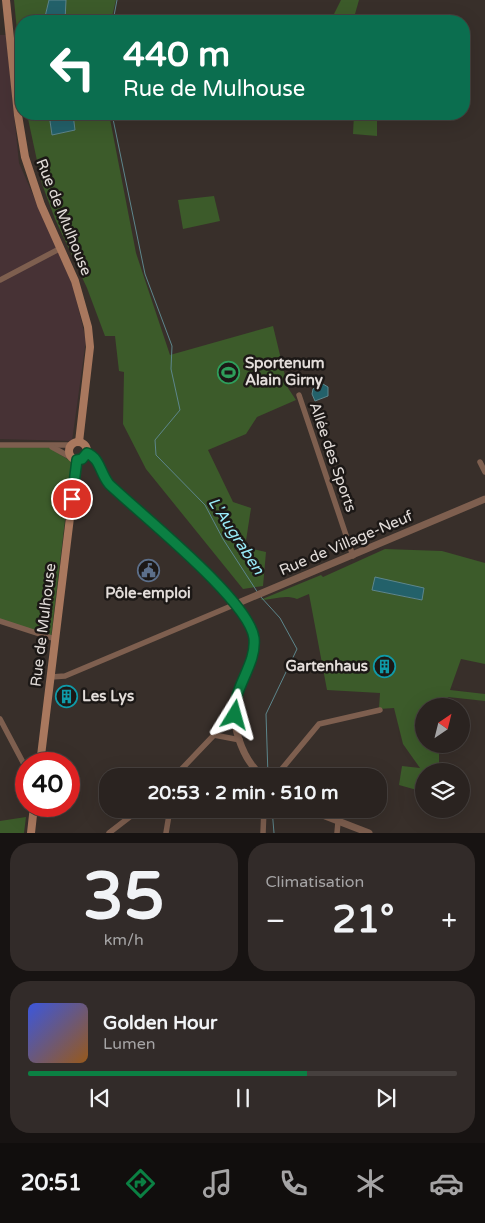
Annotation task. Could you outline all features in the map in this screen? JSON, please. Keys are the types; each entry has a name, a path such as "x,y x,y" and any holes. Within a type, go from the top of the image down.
{"main road":[{"name":"Rue de Mulhouse","path":"6,0 15,87"},
{"name":"Rue de Mulhouse","path":"19,120 25,157 41,204 83,304 88,328 90,347 75,444"},
{"path":"75,444 85,446 87,453 82,459 74,459 69,450 75,444"},
{"name":"Rue de Mulhouse","path":"41,752 74,459"},
{"path":"31,833 33,817"}],"street":[{"path":"0,280 60,248"},
{"name":"Allée des Sports","path":"299,395 353,556"},
{"path":"0,445 45,446 75,444"},
{"path":"45,446 57,449 74,459"},
{"path":"87,453 98,462 101,473 109,484 236,604 251,627 254,643 236,696 234,709 240,740 253,768"},
{"path":"480,462 485,472"},
{"name":"Rue de Village-Neuf","path":"50,677 65,676 485,499"},
{"path":"0,621 55,639"},
{"path":"183,768 214,735 224,714 236,696"},
{"path":"224,714 234,709"},
{"path":"283,768 319,724 380,710"},
{"path":"0,719 18,752"},
{"path":"214,735 240,740"},
{"path":"109,833 128,818"},
{"path":"166,833 168,818"},
{"path":"263,833 264,818"},
{"path":"328,818 369,833"},
{"path":"337,833 338,822"}],"shaded area":[{"path":"0,35 6,35 19,163 73,286 86,340 72,441 0,439"}],"green space":[{"path":"14,0 49,0 45,15 15,15"},
{"path":"66,0 116,0 112,15 65,15"},
{"path":"341,0 359,0 355,15 334,15"},
{"path":"28,120 50,120 52,135 75,130 74,120 110,120 136,253 170,355 273,326 288,388 296,400 257,417 246,434 208,450 233,502 251,508 245,547 266,552 263,586 243,589 146,469 123,424 124,372 119,371 115,336 105,336 87,288 55,219 42,184"},
{"path":"354,120 377,120 377,136 353,134"},
{"path":"214,196 220,221 183,229 178,200"},
{"path":"0,445 45,445 72,462 51,638 0,621"},
{"path":"385,549 442,551 485,563 485,664 461,659 450,690 485,694 485,701 448,697 415,698 415,753 439,753 439,763 416,763 403,744 394,708 379,709 380,693 327,690 309,594 297,599 283,597 260,600 321,575 323,577","holes":["424,588 421,600 372,590"]},
{"path":"402,766 415,767 415,789 399,785"},
{"path":"26,817 24,833 0,833 0,821"}],"water":[{"path":"49,0 66,0 65,15 45,15"},
{"path":"50,120 74,120 75,130 52,135"},
{"path":"323,384 328,387 328,396 315,401 312,394 313,389"},
{"path":"375,577 424,588 422,600 372,590"}],"waterway":[{"name":"L'Augraben","path":"114,15 117,0"},
{"name":"L'Augraben","path":"113,120 145,274 172,346 171,369 180,410 155,440 156,455 205,505 223,539 258,593"},
{"name":"L'Augraben","path":"260,596 280,618 297,649 266,714 268,768"},
{"name":"L'Augraben","path":"273,818 274,833"}],"place":[{"name":"Sportenum Alain Girny","path":"229,372"},
{"name":"Pôle-emploi","path":"148,570"},
{"name":"Gartenhaus","path":"384,666"},
{"name":"Les Lys","path":"66,696"}],"route":[{"path":"72,499 77,460 81,460 87,453 91,454 98,462 101,473 109,484 201,569 245,615 254,636 254,643 252,655 236,696 235,715"}]}
